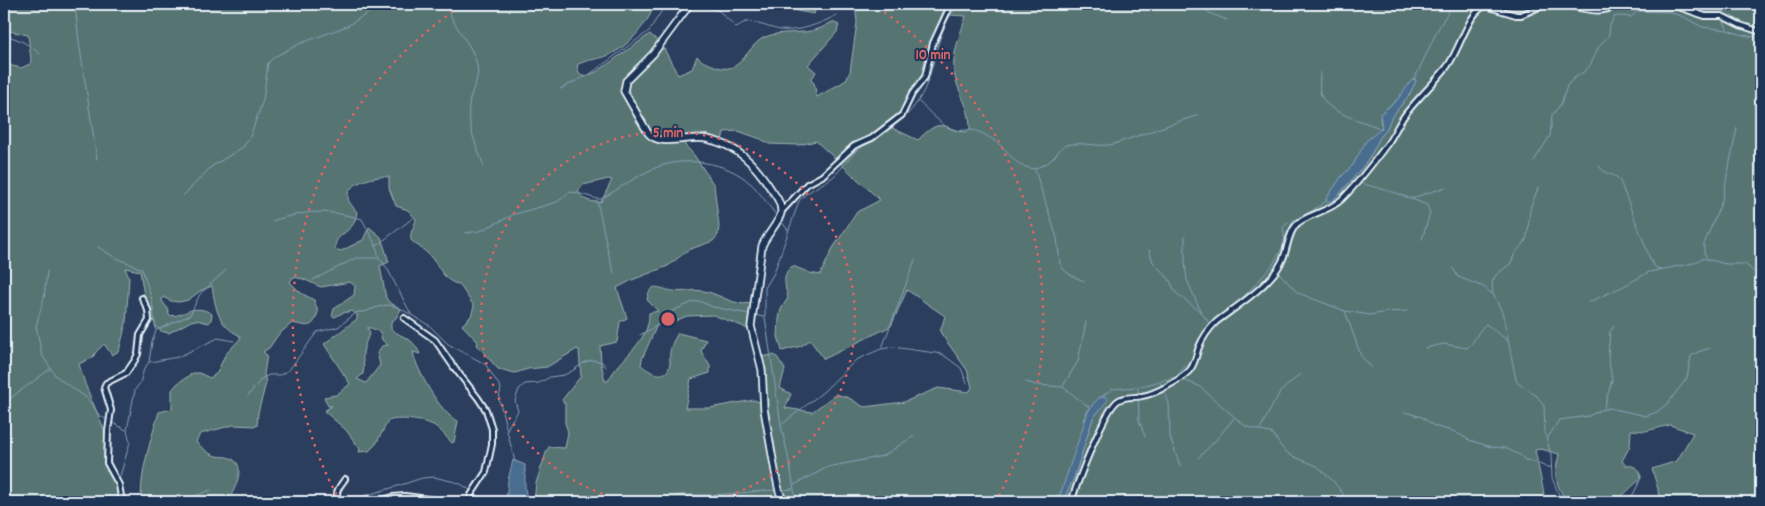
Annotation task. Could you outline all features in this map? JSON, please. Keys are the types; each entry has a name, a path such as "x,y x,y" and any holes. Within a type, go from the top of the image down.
{"street":[{"path":"690,4 653,54 626,81 625,95 648,133 658,140 704,138 730,146 742,154 752,162 779,200 781,212"},
{"path":"784,502 776,477 764,408 762,370 751,326 762,246 781,212 807,184 822,176 854,146 872,138 902,115 912,94 925,77 933,43 951,4"},
{"path":"1071,502 1102,423 1114,403 1123,398 1154,393 1188,372 1210,328 1260,287 1280,265 1291,233 1297,224 1301,220 1329,210 1354,186 1388,143 1409,109 1451,63 1475,14 1482,7 1486,6 1521,15 1546,4"},
{"path":"1562,4 1594,10 1609,8 1617,4"},
{"path":"1670,4 1705,16 1722,16 1761,32"},
{"path":"122,502 118,483 107,463 111,410 104,387 106,383 126,373 137,357 140,335 149,320 148,310 142,298"},
{"path":"404,318 435,340 452,366 478,398 489,420 493,438 487,469 484,477 471,495 469,502"},
{"path":"342,502 337,497 337,491 345,479"},
{"path":"375,502 405,496 450,502"}],"green space":[{"path":"4,4 656,4 647,20 628,43 604,57 577,65 579,74 585,77 598,71 650,34 662,45 678,75 692,69 697,56 702,61 712,65 730,68 737,65 758,41 765,37 812,31 832,22 839,25 837,32 808,65 816,72 811,80 814,83 817,97 845,81 850,72 857,22 855,4 1761,4 1761,502 1659,502 1658,489 1652,469 1677,461 1693,433 1670,425 1646,431 1631,430 1630,446 1622,461 1626,465 1637,468 1641,478 1620,498 1612,502 1565,502 1556,478 1559,454 1541,449 1535,450 1544,494 1534,502 1077,502 1065,496 1074,478 1093,418 1098,412 1100,397 1060,495 1038,500 1038,502 534,502 536,483 547,450 549,447 565,448 568,432 565,423 565,404 562,400 581,376 579,350 577,349 547,367 528,369 515,373 498,369 477,345 478,342 462,325 471,316 474,306 459,284 450,281 428,254 411,240 416,219 408,210 396,206 389,188 389,177 384,177 365,180 353,186 350,190 348,199 357,212 356,218 349,229 336,241 335,249 341,251 363,240 369,227 381,237 389,262 380,266 386,298 401,309 396,318 391,322 391,329 407,338 417,348 420,354 413,352 415,360 430,391 444,410 458,421 454,442 452,443 434,425 416,420 398,419 388,421 376,444 369,451 359,452 360,449 346,430 324,411 332,406 328,406 324,397 336,395 350,384 324,344 357,319 357,315 352,311 335,317 332,316 334,309 354,295 355,286 350,282 321,287 293,277 290,282 301,293 314,300 318,312 312,324 292,323 263,352 267,355 264,374 266,383 258,413 257,426 233,425 200,434 196,442 211,454 229,457 237,462 239,467 238,480 227,502 142,502 141,492 144,469 159,412 172,409 172,390 178,383 193,373 199,373 210,378 217,373 225,355 240,339 240,336 222,321 217,309 212,286 200,291 188,300 179,302 163,297 162,301 168,309 169,315 179,315 199,309 205,310 212,314 209,323 196,320 169,333 160,330 152,319 148,320 140,271 125,268 129,278 126,323 119,351 112,355 104,344 93,357 79,364 85,384 104,429 106,465 118,483 120,502 4,502 4,64 21,68 30,64 31,60 28,35 4,30","holes":["951,15 966,16 957,43 954,71 957,85 968,112 970,127 969,131 965,132 938,126 918,140 892,128 926,72 940,24","1414,79 1416,81 1409,95 1391,118 1386,130 1362,168 1341,192 1328,202 1332,190 1353,165 1366,142 1382,128 1380,118 1382,112 1397,100","738,131 761,139 769,144 799,145 816,141 880,200 857,212 833,248 820,275 793,266 787,272 785,280 788,298 781,309 779,319 778,336 782,351 801,346 810,340 824,359 891,326 907,290 945,316 940,332 967,370 972,387 969,392 938,388 904,402 864,407 849,398 836,394 812,412 785,408 791,394 780,388 785,369 774,355 758,357 762,403 754,400 709,408 685,408 691,379 710,373 710,366 701,351 706,340 678,333 670,350 668,369 662,374 653,373 641,365 657,325 665,322 670,323 687,316 713,315 742,326 752,332 753,298 749,303 745,304 704,291 677,291 657,287 651,290 647,300 658,311 649,313 648,324 640,341 613,372 608,381 605,381 600,346 617,342 620,322 627,318 617,288 668,266 688,250 713,241 718,235 719,226 714,185 683,140 707,140 721,145 724,132","608,179 612,180 601,202 591,201 582,197 578,191 583,185","367,328 380,332 382,340 388,345 382,346 377,353 380,365 366,383 357,379 363,374 365,345 370,332"]},
{"path":"792,4 817,4 814,14 797,11"}],"water":[{"path":"1415,79 1416,81 1409,95 1391,118 1386,130 1362,168 1332,201 1327,202 1326,199 1341,177 1353,165 1366,141 1382,128 1380,114 1397,100 1412,80"},
{"path":"1100,397 1106,397 1108,400 1093,418 1074,478 1063,500 1060,500 1059,498 1088,412"},
{"path":"513,460 525,465 527,502 506,502 508,480"}],"waterway":[{"path":"75,4 97,159"},
{"path":"183,196 211,167 243,147 250,137 263,100 268,63 274,57 299,44 347,26 383,4"},
{"path":"447,4 452,19 471,49 477,65 478,74 470,99 469,116 472,133 484,166"},
{"path":"560,89 590,74 649,31 666,4"},
{"path":"694,4 719,11 736,27 748,22 780,30 795,30 817,24 837,15"},
{"path":"796,502 781,425 765,317 765,288 774,273 799,201 833,177 856,151 897,123 912,109 918,101 929,77 944,26 959,4"},
{"path":"1203,4 1209,13 1227,20"},
{"path":"1414,80 1438,29 1453,4"},
{"path":"1635,4 1639,10"},
{"path":"1723,4 1724,13"},
{"path":"1534,161 1550,136 1552,115 1561,104 1567,86 1591,64 1598,48 1609,35 1610,25 1614,17 1631,17 1638,11 1669,12 1684,17 1702,27 1727,30 1761,38"},
{"path":"1724,21 1727,29"},
{"path":"4,36 23,42 40,54"},
{"path":"1320,72 1320,92 1323,100 1329,106 1346,116 1382,129"},
{"path":"919,102 947,127 956,130 973,130 983,134 993,139 1021,165 1034,169 1048,162 1066,145 1114,144 1198,115"},
{"path":"1707,258 1704,253 1704,244 1722,201 1737,128"},
{"path":"465,233 480,231 515,214 557,202 570,192 601,199 648,171 666,164 679,162 717,165 740,176 757,190 777,216"},
{"path":"1599,166 1620,181 1651,261 1656,268 1661,269"},
{"path":"1035,170 1057,238 1060,263 1063,269 1070,275 1084,281"},
{"path":"1360,183 1396,193 1427,205 1430,213 1422,239"},
{"path":"1412,198 1446,187"},
{"path":"1538,188 1530,209 1525,242 1515,253 1511,263 1495,276 1492,283 1493,294 1502,312 1505,324 1516,380 1537,396 1544,406 1545,433 1551,455 1552,478 1560,497 1558,502"},
{"path":"597,200 614,273"},
{"path":"1100,398 1112,389 1138,387 1176,377 1192,358 1198,342 1210,323 1237,304 1272,266 1285,240 1283,228 1286,224 1309,213 1327,200"},
{"path":"272,221 317,212 327,212 362,219 376,246 379,258 387,268 411,314"},
{"path":"376,246 413,218"},
{"path":"781,221 788,230"},
{"path":"1185,236 1187,280 1201,312"},
{"path":"98,247 114,257 142,269 152,300 156,331 152,341 149,362 135,390 127,430 130,442 119,480"},
{"path":"1149,250 1153,262 1169,279 1176,293 1201,312 1209,323"},
{"path":"313,280 356,258 378,258"},
{"path":"1589,302 1649,272 1694,263 1702,258 1726,264 1745,264 1761,278"},
{"path":"882,348 915,260"},
{"path":"1453,268 1458,277 1484,287 1492,294"},
{"path":"157,330 190,315 200,294 226,270"},
{"path":"47,271 44,298 36,326 42,355 55,375 87,398 100,416 108,420"},
{"path":"1278,272 1298,293 1345,311 1370,315 1407,311"},
{"path":"640,335 658,325 668,313 693,302 699,301 713,307 749,314"},
{"path":"248,396 261,379 269,375 280,375 289,370 317,332 338,327 357,312 364,312 388,305 398,307 430,326 448,344 485,364 501,388 499,399 515,462"},
{"path":"1345,311 1361,356 1372,368"},
{"path":"754,315 764,317"},
{"path":"1063,386 1078,361 1086,322"},
{"path":"1425,348 1444,344 1467,348 1486,324 1508,341"},
{"path":"1604,408 1612,380 1608,356 1610,332 1614,326"},
{"path":"150,362 178,357 218,338 234,341"},
{"path":"781,425 823,392 856,360 881,349 893,347 942,354 961,368 967,383"},
{"path":"1547,439 1559,420 1589,416 1600,410 1610,408 1646,416 1657,412 1668,403 1687,378 1691,356 1710,348"},
{"path":"507,431 518,411 515,401 519,389 525,384 539,383 550,377 564,375 585,362 592,360 602,362 606,367"},
{"path":"4,403 50,369"},
{"path":"1260,429 1280,392 1300,374"},
{"path":"1181,379 1199,386 1245,426 1273,434 1282,448 1290,455 1317,466 1334,482 1349,502"},
{"path":"1026,382 1063,387 1089,407"},
{"path":"1160,382 1169,403 1170,437 1180,466"},
{"path":"1138,388 1139,420 1145,437"},
{"path":"1084,424 1085,414 1092,406"},
{"path":"1404,412 1422,417 1434,426 1455,432 1469,440 1491,447 1505,448 1520,455 1525,460 1551,467"},
{"path":"1198,458 1234,418"},
{"path":"113,423 126,430"},
{"path":"794,485 828,467 883,456 914,436"},
{"path":"347,501 422,478 434,477 459,483 470,490"},
{"path":"1629,502 1641,478"},
{"path":"116,502 117,485"},
{"path":"782,490 793,489"},
{"path":"187,502 193,497 211,490"},
{"path":"677,495 713,495 776,490"},
{"path":"473,495 500,502"}]}
